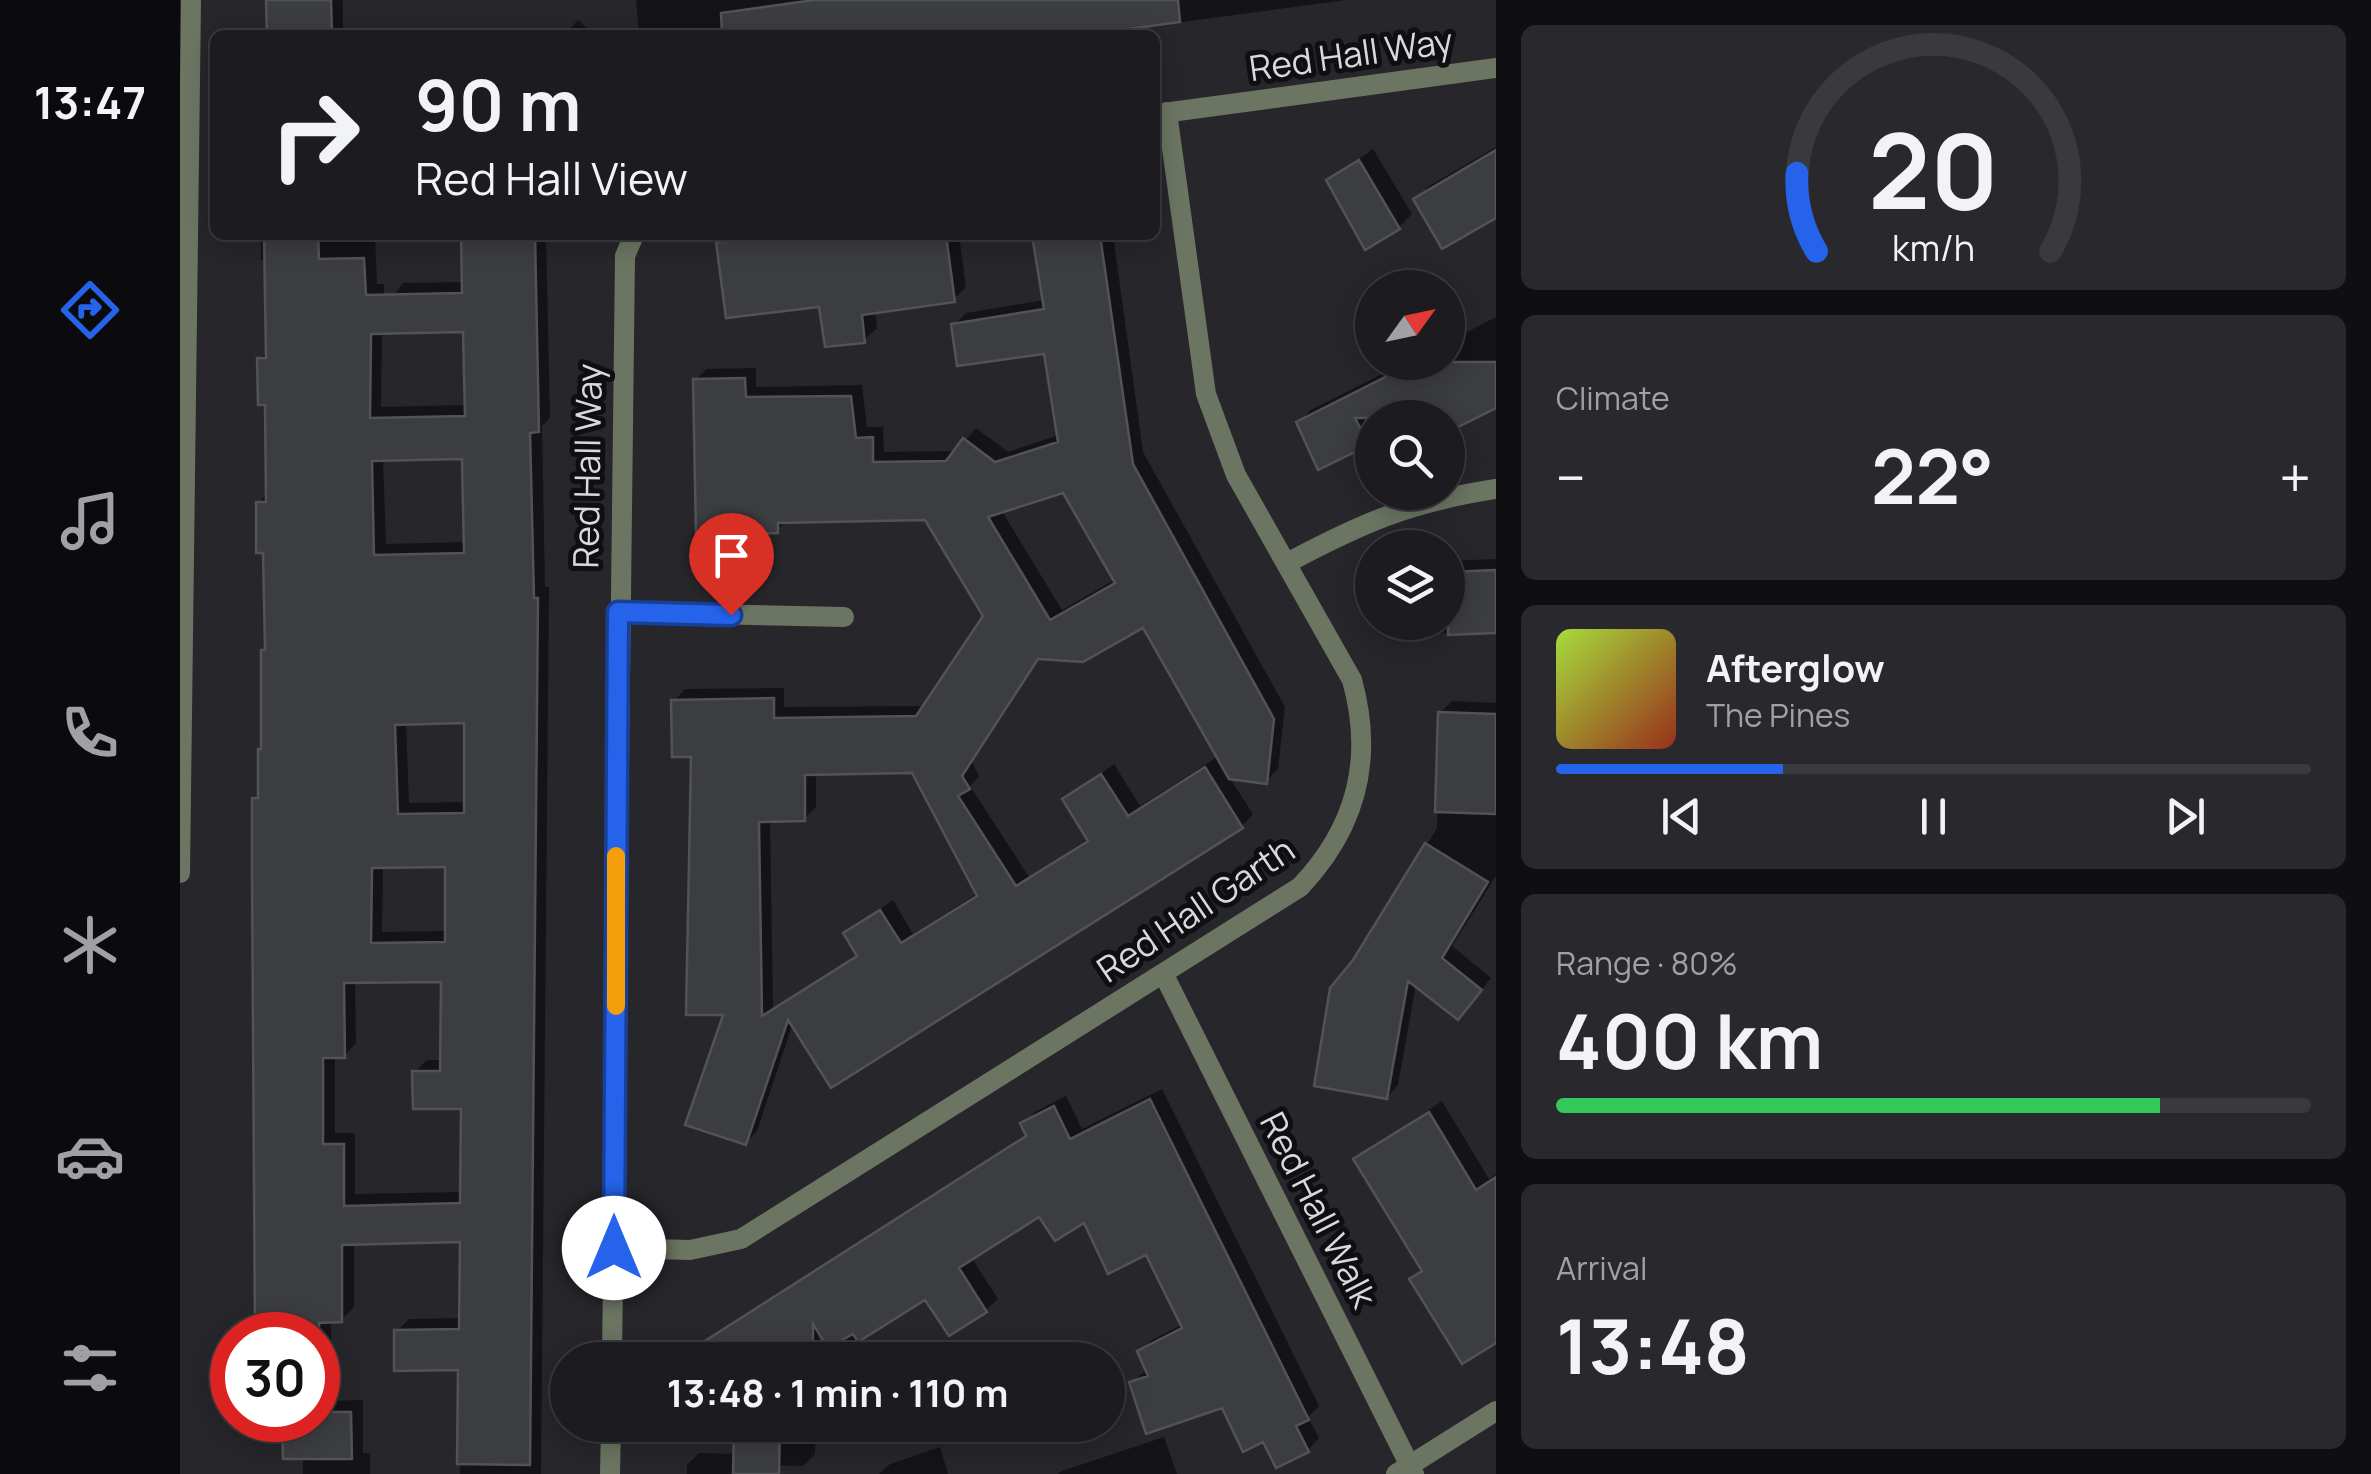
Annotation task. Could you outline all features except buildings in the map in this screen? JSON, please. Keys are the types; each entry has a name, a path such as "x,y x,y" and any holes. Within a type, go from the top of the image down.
{"street":[{"path":"180,873 190,0"},
{"name":"Red Hall Way","path":"1161,113 1496,68"},
{"name":"Red Hall Garth","path":"614,1248 690,1250 741,1239 1300,887 1322,864 1353,807 1364,743 1352,680 1236,475 1206,394 1161,113"},
{"name":"Red Hall Way","path":"612,1342 618,612 625,256 632,240"},
{"path":"1286,563 1370,519 1432,498 1496,489"},
{"path":"618,612 844,617"},
{"name":"Red Hall Walk","path":"1164,975 1407,1471"},
{"path":"1407,1471 1496,1412"},
{"path":"610,1474 611,1442"}],"slow traffic":[{"path":"616,856 616,1006"}],"route":[{"path":"614,1248 618,612 731,615"}]}
